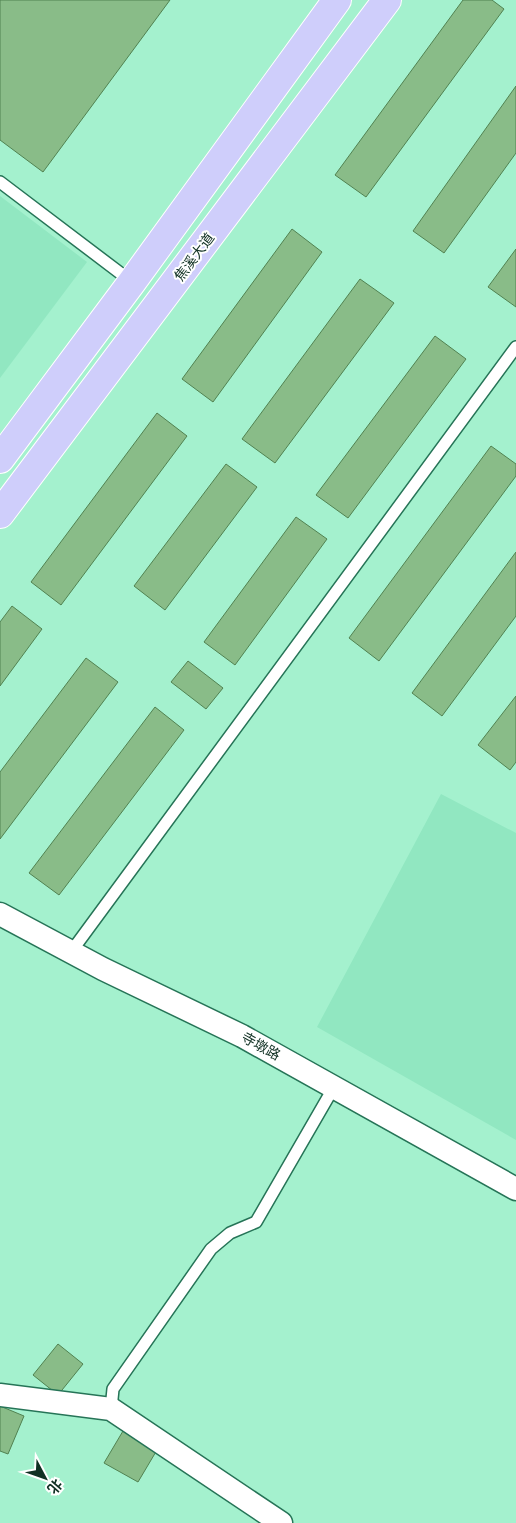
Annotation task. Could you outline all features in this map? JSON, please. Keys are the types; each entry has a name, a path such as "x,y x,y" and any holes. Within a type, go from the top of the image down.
{"main road":[{"path":"0,459 132,282 337,0"},
{"name":"焦溪大道","path":"0,514 387,0"}],"street":[{"name":"寺墩路","path":"0,914 104,969 242,1036 516,1189"},
{"path":"0,1395 111,1409 281,1523"}],"lane":[{"path":"0,182 132,282"},
{"path":"71,952 516,347"},
{"path":"111,1409 113,1389 211,1249 230,1233 256,1222 334,1087"}],"shaded area":[{"path":"0,196 87,262 0,378"},
{"path":"441,794 516,833 516,1140 317,1027"}],"building":[{"path":"0,0 170,0 43,172 0,140"},
{"path":"463,0 492,0 504,9 366,197 335,175"},
{"path":"516,86 516,153 444,253 413,231"},
{"path":"292,229 322,252 213,402 182,379"},
{"path":"516,249 516,307 488,287"},
{"path":"360,279 394,303 275,463 242,439"},
{"path":"435,336 466,359 348,518 316,495"},
{"path":"157,413 187,436 61,605 31,582"},
{"path":"491,446 516,464 516,476 379,661 349,638"},
{"path":"226,464 257,487 165,610 134,586"},
{"path":"296,517 327,539 235,665 204,642"},
{"path":"516,552 516,616 442,716 412,693"},
{"path":"12,606 42,629 0,686 0,622"},
{"path":"86,658 118,682 0,839 0,772"},
{"path":"188,661 223,688 206,709 171,682"},
{"path":"516,696 516,762 510,770 478,745"},
{"path":"155,707 184,730 59,895 29,873"},
{"path":"58,1344 83,1364 58,1395 33,1375"},
{"path":"0,1406 24,1416 8,1454 0,1451"},
{"path":"123,1431 157,1450 138,1482 104,1463"}]}
